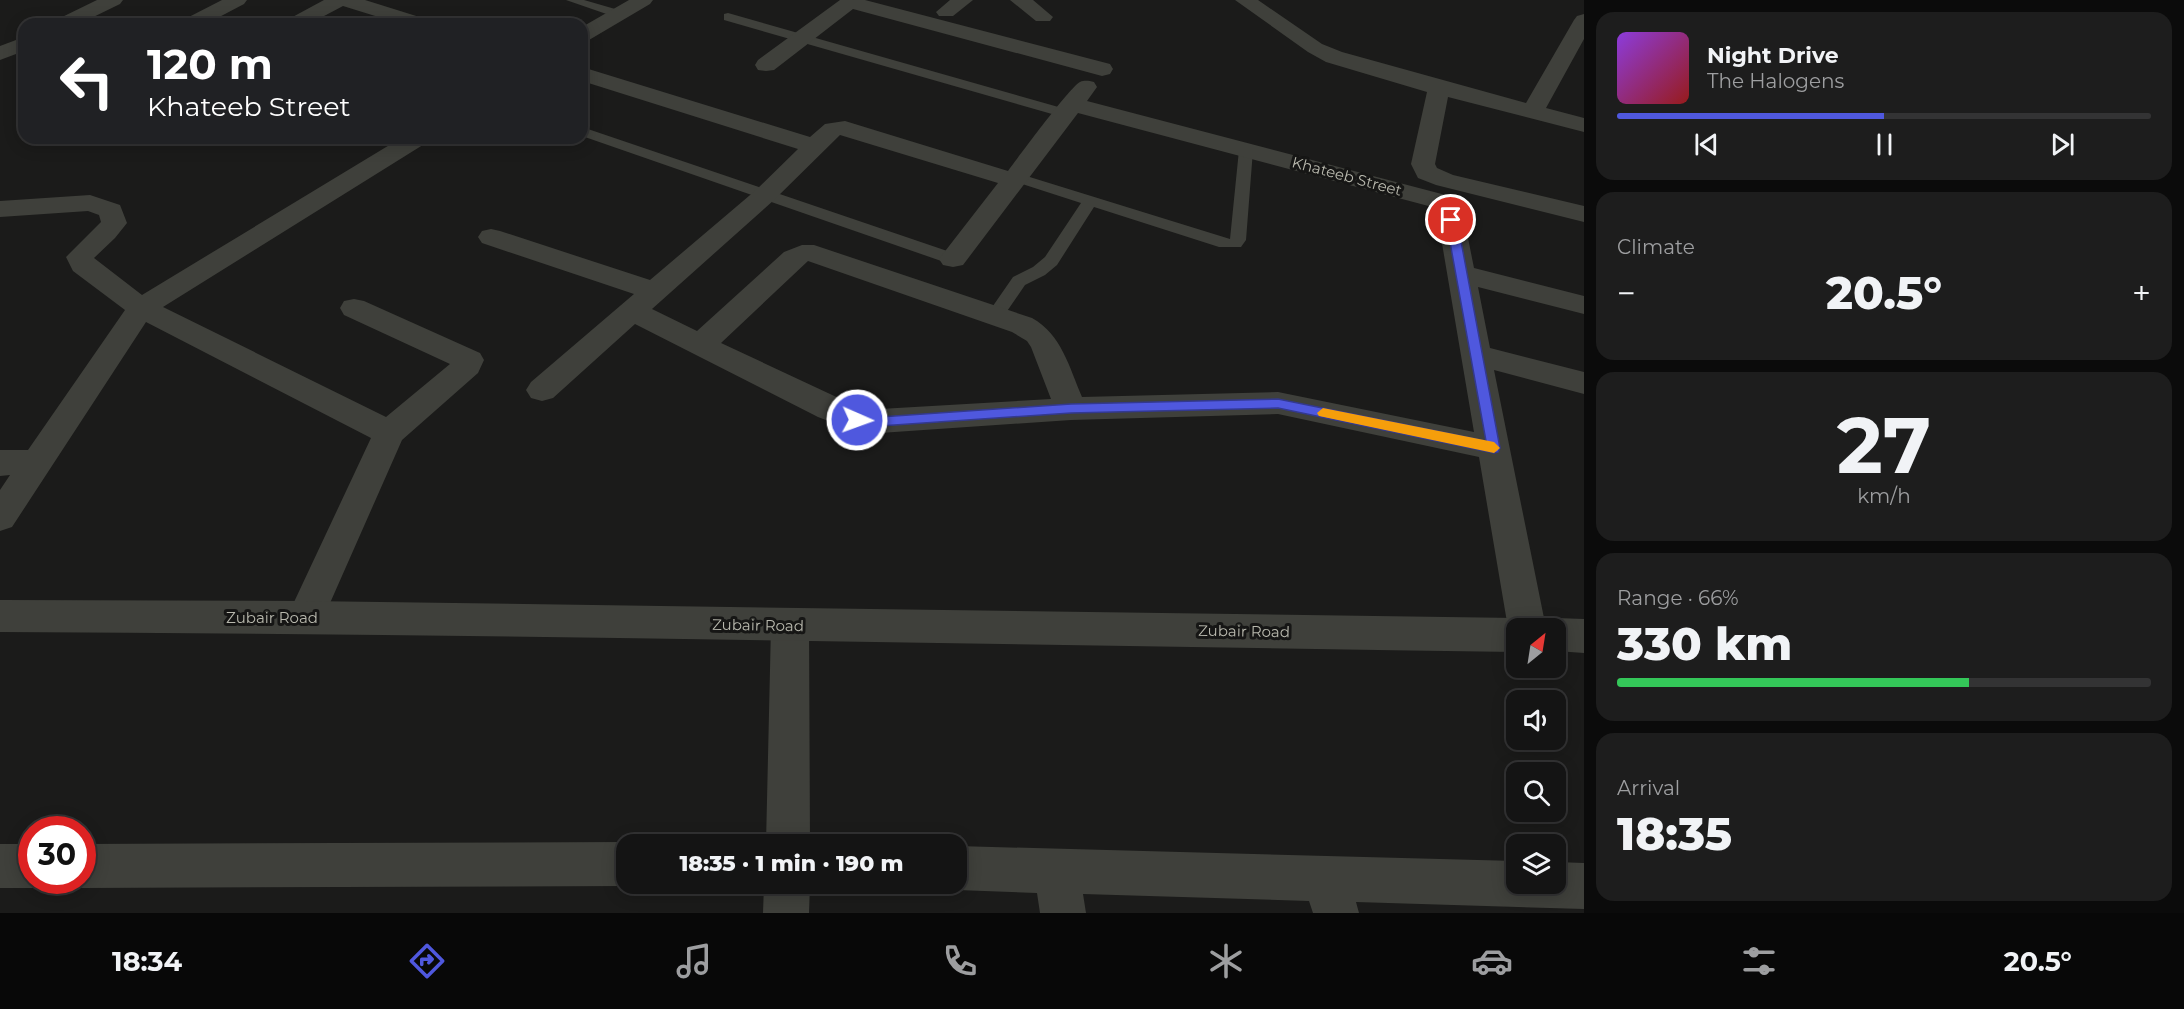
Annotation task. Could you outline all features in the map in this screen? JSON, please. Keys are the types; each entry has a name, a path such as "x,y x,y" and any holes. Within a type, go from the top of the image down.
{"street":[{"path":"76,18 113,0"},
{"path":"202,18 237,0"},
{"path":"305,18 339,0"},
{"path":"345,0 403,18"},
{"path":"588,32 643,0"},
{"path":"946,12 963,0"},
{"path":"1020,0 1042,17"},
{"path":"1245,0 1315,48 1334,57 1439,88 1584,125"},
{"path":"766,65 845,4 858,3 1108,62 1067,108 953,259"},
{"path":"1533,111 1583,24"},
{"path":"0,56 18,46"},
{"path":"0,56 18,64"},
{"path":"588,76 814,146"},
{"path":"1439,88 1422,164 1426,173 1447,191 1525,618"},
{"name":"Khateeb Street","path":"1067,108 1246,150 1447,191 1584,213"},
{"path":"542,390 765,195 833,129 844,128 1014,179"},
{"path":"0,518 141,309 408,144"},
{"path":"0,209 90,203 111,210 114,223 103,238 87,249 80,258 83,265 141,309 389,433"},
{"path":"490,237 643,301 700,345 829,410 857,420 880,421 1071,409 1278,403 1494,448"},
{"path":"700,345 794,258 802,253 814,253 1022,326 1037,334 1045,346 1071,409"},
{"path":"1461,274 1584,305"},
{"path":"306,617 389,433 467,366 469,360 354,308"},
{"path":"1476,355 1584,383"},
{"path":"0,463 37,462"},
{"name":"Zubair Road","path":"0,616 306,617 1506,635"},
{"path":"788,834 790,626"},
{"path":"1566,635 1584,636"},
{"path":"96,866 616,864"},
{"path":"0,866 18,866"},
{"path":"967,870 1060,892 1331,896 1584,886"},
{"path":"786,913 787,894"}],"lane":[{"path":"572,0 618,14"},
{"path":"728,17 1067,108"},
{"path":"588,133 953,259"},
{"path":"1014,179 1225,244 1235,244 1238,240 1246,150"},
{"path":"994,316 1019,281 1039,271 1051,261 1090,201"}],"slow traffic":[{"path":"1323,413 1494,448"}],"route":[{"path":"857,420 880,421 1071,409 1278,403 1494,448 1451,220"}]}
